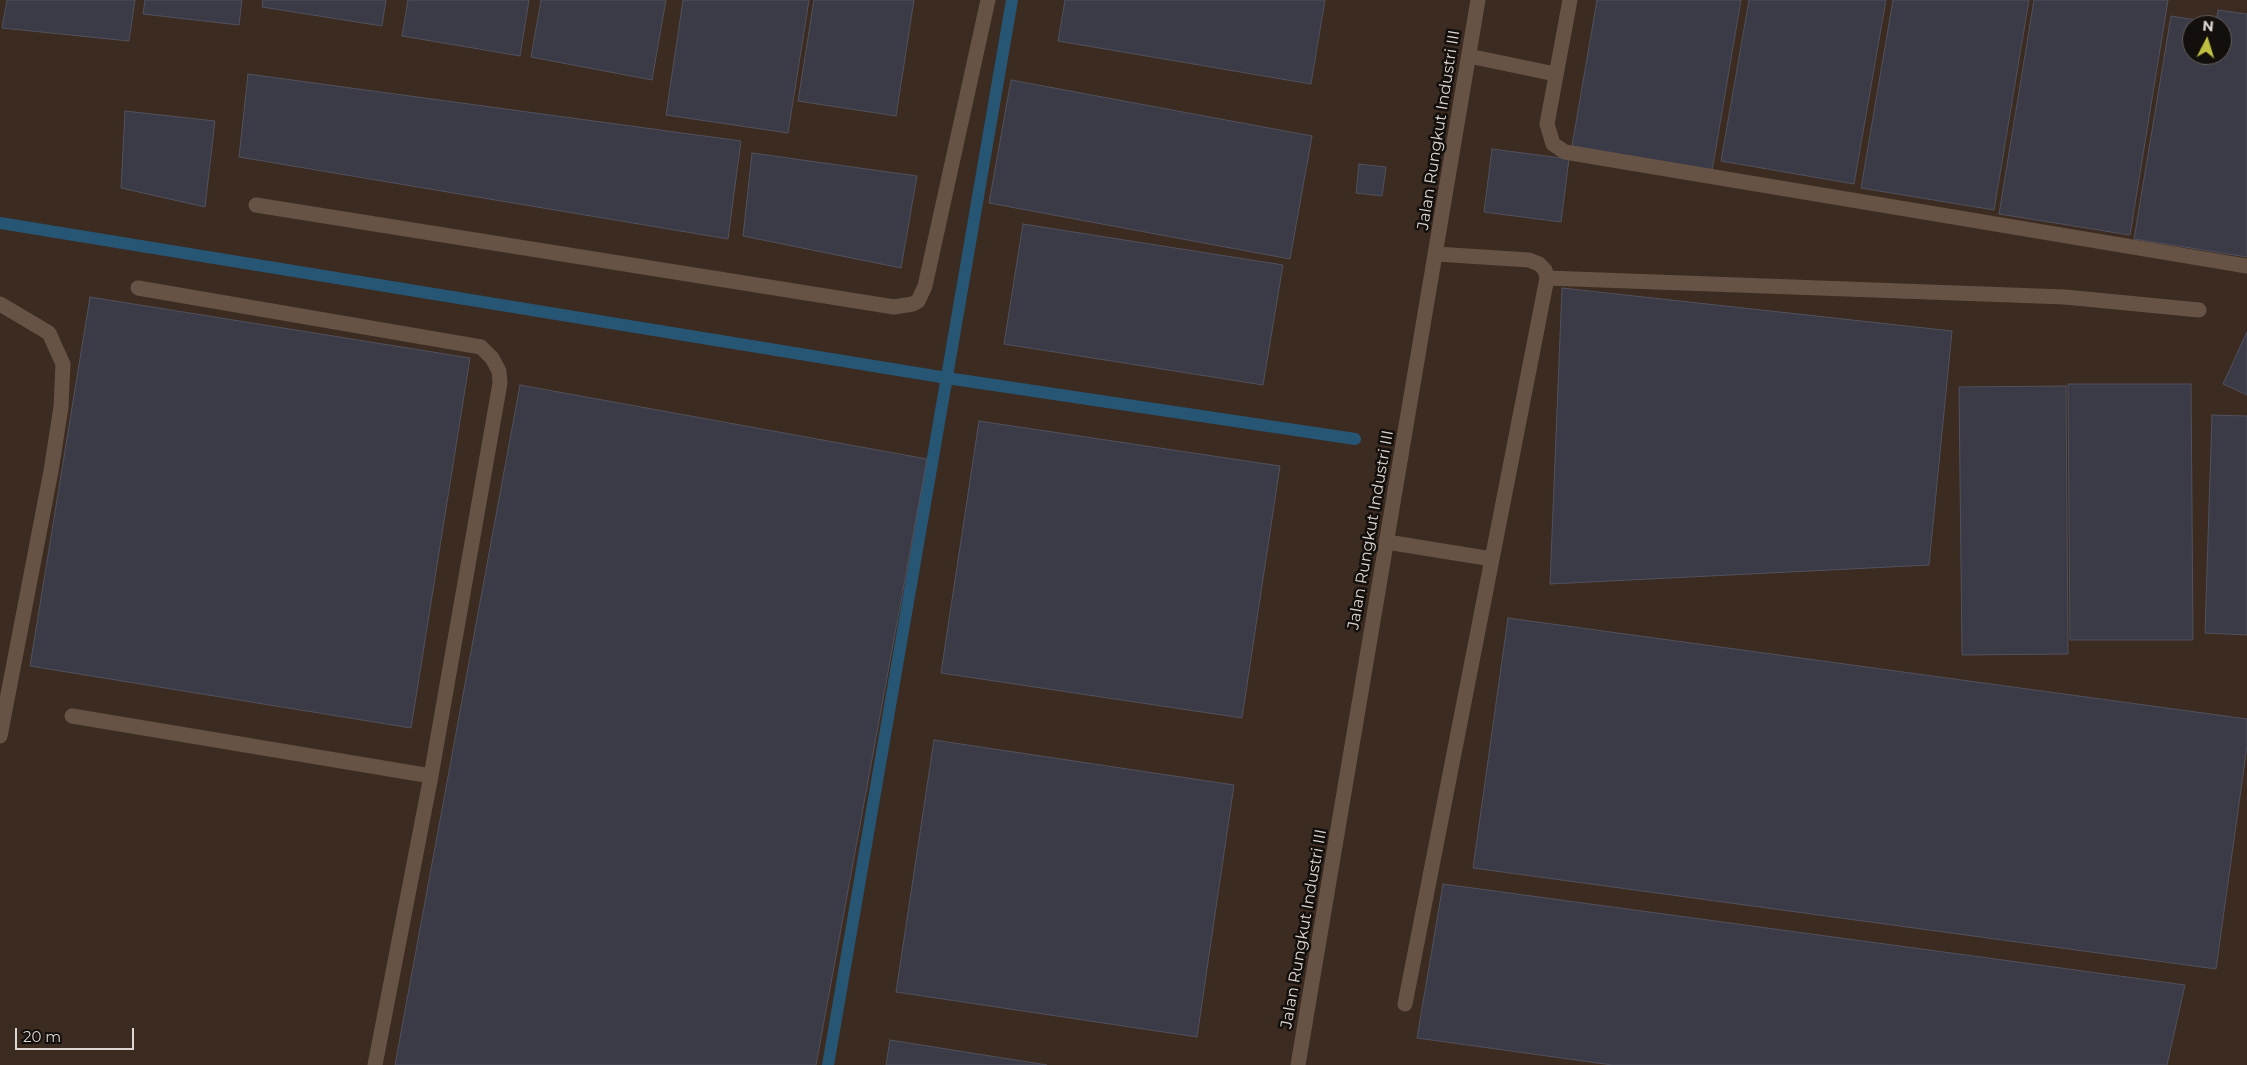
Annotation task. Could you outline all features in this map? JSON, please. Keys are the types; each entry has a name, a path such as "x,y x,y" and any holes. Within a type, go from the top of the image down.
{"street":[{"path":"256,205 894,307 913,304 918,301 925,286 988,0"},
{"name":"Jalan Rungkut Industri III","path":"1298,1065 1478,0"},
{"path":"1570,0 1547,124 1553,144 1564,152 2247,266"},
{"path":"1469,56 1556,74"},
{"path":"1405,1004 1547,278 1545,270 1529,260 1436,254"},
{"path":"1547,278 2065,297 2198,310"},
{"path":"138,288 481,347 492,358 499,371 498,392 432,776 375,1065"},
{"path":"0,304 50,333 63,364 61,406 51,471 0,736"},
{"path":"1387,542 1492,559"},
{"path":"72,716 432,776"}],"shaded area":[{"path":"0,0 2247,0 2247,1065 0,1065"}],"building":[{"path":"7,0 135,0 129,41 2,28"},
{"path":"145,0 242,0 239,25 143,14"},
{"path":"263,0 386,0 382,26 262,7"},
{"path":"408,0 529,0 520,56 402,36"},
{"path":"541,0 666,0 652,80 531,57"},
{"path":"683,0 809,0 788,133 666,115"},
{"path":"814,0 914,0 896,116 798,101"},
{"path":"1065,0 1325,0 1311,84 1058,41"},
{"path":"1597,0 1741,0 1712,171 1572,146"},
{"path":"1749,0 1886,0 1854,184 1721,161"},
{"path":"1893,0 2029,0 1994,210 1861,188"},
{"path":"2034,0 2168,0 2130,235 1999,214"},
{"path":"2218,10 2247,14 2247,257 2134,239 2171,16 2182,18 2182,65 2232,65 2232,15 2217,15"},
{"path":"248,74 741,141 728,239 239,157"},
{"path":"1011,80 1312,136 1290,259 989,203"},
{"path":"125,111 215,121 205,207 121,188"},
{"path":"1492,149 1569,159 1561,222 1484,212"},
{"path":"752,153 917,176 901,268 743,236"},
{"path":"1359,164 1386,167 1382,196 1356,193"},
{"path":"1023,224 1283,265 1263,385 1004,344"},
{"path":"1562,288 1952,331 1929,565 1550,584"},
{"path":"90,297 470,358 411,728 30,666"},
{"path":"2247,332 2247,395 2223,384"},
{"path":"2068,384 2191,384 2193,640 2070,640"},
{"path":"520,385 927,459 816,1065 395,1065"},
{"path":"2066,386 2068,654 1962,655 1959,387"},
{"path":"2212,415 2247,416 2247,635 2205,633"},
{"path":"979,421 1280,466 1242,718 941,673"},
{"path":"1508,618 2247,719 2247,746 2216,969 1473,868"},
{"path":"934,740 1234,785 1197,1037 896,992"},
{"path":"1443,884 2185,985 2167,1065 1612,1065 1417,1038"},
{"path":"890,1040 1047,1065 886,1065"}],"waterway":[{"path":"828,1065 1012,0"},
{"path":"0,223 947,378 1355,439"}]}
